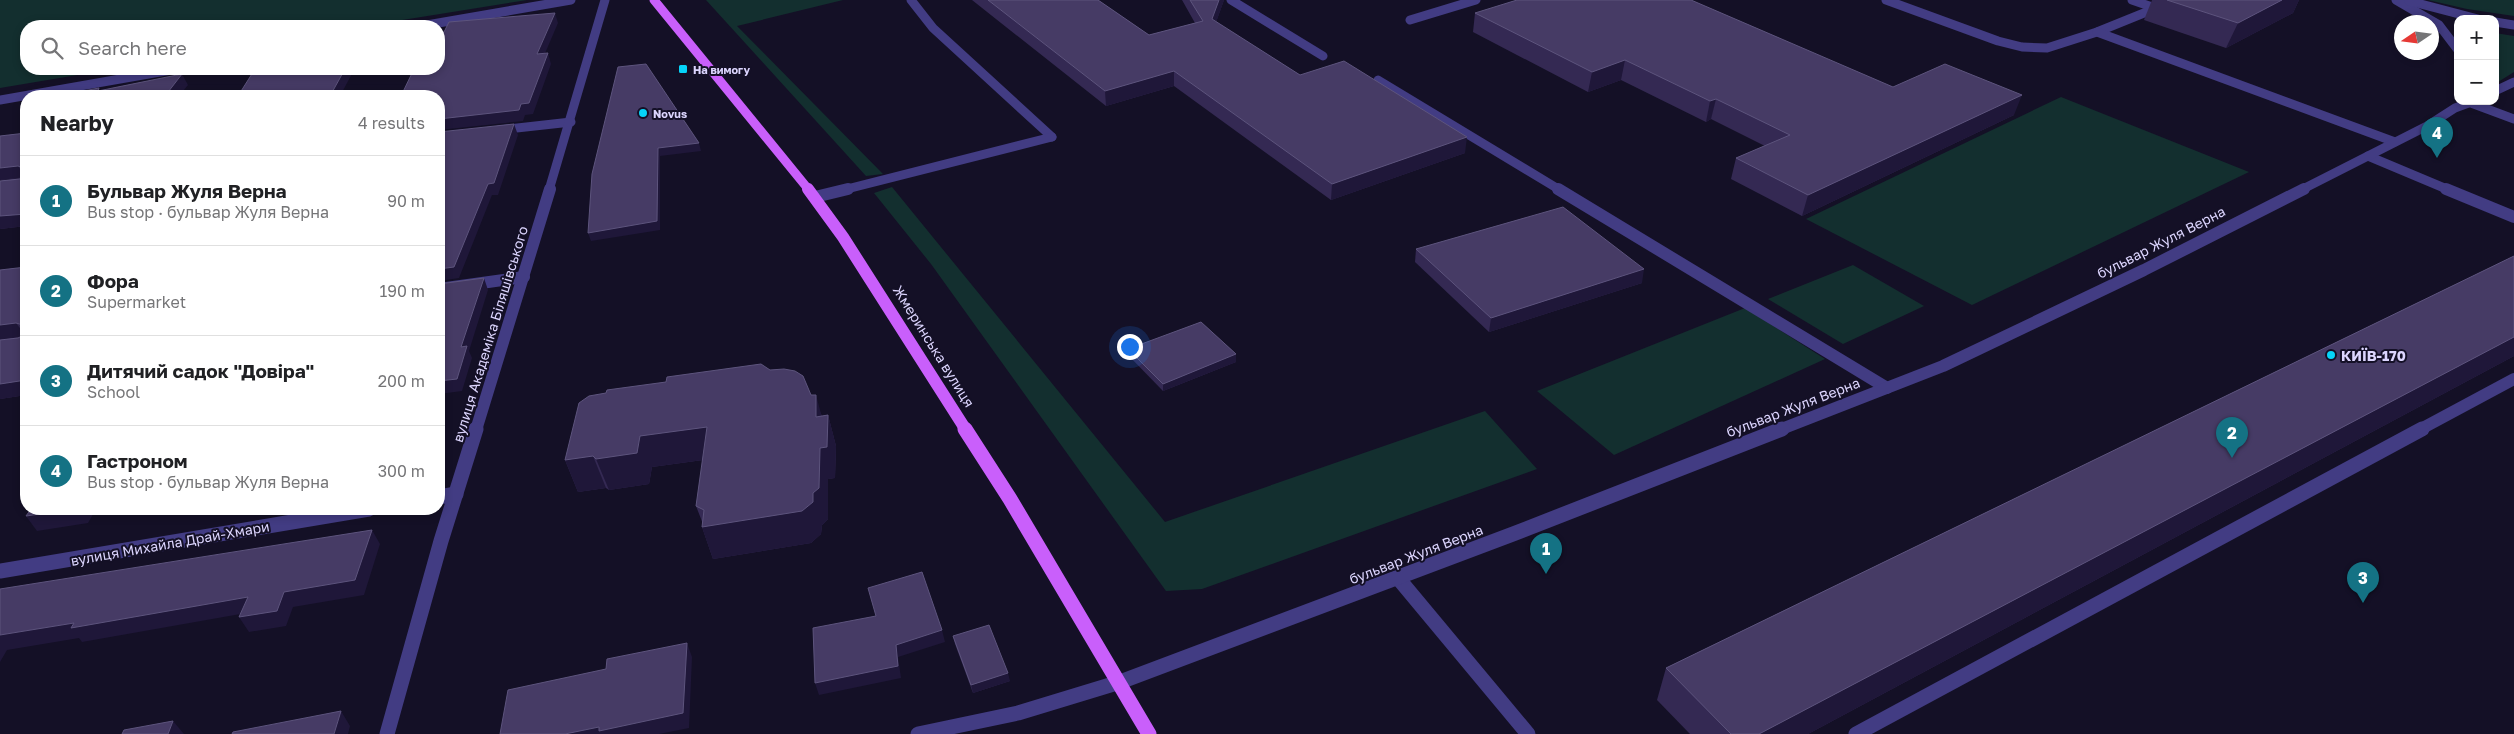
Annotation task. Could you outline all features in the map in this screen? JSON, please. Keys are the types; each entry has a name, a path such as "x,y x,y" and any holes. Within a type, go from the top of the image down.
{"main road":[{"name":"Жмеринська вулиця","path":"654,0 814,197 891,310 1005,491 1120,682 1149,734"}],"street":[{"path":"445,22 571,0"},
{"name":"вулиця Академіка Біляшівського","path":"387,734 456,494 571,122 605,0"},
{"path":"814,197 1052,137 933,28 911,0"},
{"path":"1231,0 1323,56"},
{"path":"1410,20 1476,0"},
{"path":"1886,0 1998,41 2022,47 2048,48 2097,32 2176,0"},
{"path":"2132,0 2155,8"},
{"path":"2396,0 2439,25 2454,45"},
{"path":"2407,0 2463,15"},
{"path":"2499,23 2514,25"},
{"path":"2097,32 2395,142"},
{"path":"57,90 143,75"},
{"path":"1378,80 1887,388"},
{"path":"2499,89 2514,82"},
{"path":"0,100 20,96"},
{"name":"бульвар Жуля Верна","path":"918,734 1018,713 1120,682 1398,578 1943,366 2109,287 2368,156 2456,105"},
{"path":"2480,105 2514,119"},
{"path":"486,131 571,122"},
{"path":"2368,156 2514,217"},
{"path":"445,288 524,277"},
{"path":"1856,734 2514,378"},
{"path":"445,496 456,494"},
{"name":"вулиця Михайла Драй-Хмари","path":"0,571 333,515"},
{"path":"1398,578 1528,734"}],"green space":[{"path":"0,0 527,0 402,20 20,20 20,75 77,75 0,88"},
{"path":"706,0 843,0 737,26 883,174 866,176"},
{"path":"2428,0 2514,0 2514,16 2467,9"},
{"path":"2499,34 2514,36 2514,72 2499,81"},
{"path":"2061,97 2249,172 1972,305 1806,219"},
{"path":"892,187 1165,522 1485,411 1537,469 1202,589 1166,591 931,264 874,193"},
{"path":"1853,265 1924,306 1843,344 1768,299"},
{"path":"1745,308 1825,359 1614,455 1537,391"}],"building":[{"path":"988,0 1098,0 1149,35 1203,21 1190,0 1219,0 1212,19 1300,75 1344,61 1467,137 1332,184 1174,71 1105,91"},
{"path":"1517,0 1691,0 1893,87 1945,64 2022,95 1808,195 1736,158 1790,135 1716,99 1710,101 1625,60 1592,72 1475,13"},
{"path":"2167,0 2282,0 2238,23"},
{"path":"555,13 537,54 548,53 529,103 521,104 519,110 445,118 445,90 404,90 411,75 445,75 445,30 449,22"},
{"path":"646,64 699,143 658,148 657,221 588,233 592,174 618,67"},
{"path":"177,75 181,75 170,90 103,90"},
{"path":"251,75 342,75 333,90 242,90"},
{"path":"514,124 494,183 488,184 454,267 445,268 445,131"},
{"path":"20,134 20,167 0,168 0,136"},
{"path":"20,179 20,214 0,216 0,181"},
{"path":"1563,207 1644,269 1491,318 1416,249"},
{"path":"2514,256 2514,337 1759,734 1731,734 1666,668"},
{"path":"20,268 20,324 0,325 0,270"},
{"path":"484,278 461,347 467,346 457,379 445,380 445,283"},
{"path":"1201,322 1236,354 1163,384 1128,349"},
{"path":"20,337 20,381 0,384 0,340"},
{"path":"761,364 770,370 784,369 795,371 803,376 811,395 816,395 816,417 828,415 827,447 820,448 819,488 813,493 813,502 802,511 702,527 704,510 696,506 707,427 640,436 637,453 596,459 593,456 565,460 579,403 589,396 606,393 607,390 666,382 667,377"},
{"path":"372,530 355,580 284,592 277,611 239,617 248,597 71,628 74,623 0,635 0,589"},
{"path":"922,572 942,630 896,645 898,666 815,683 813,628 876,616 868,588"},
{"path":"989,625 1008,673 971,685 953,636"},
{"path":"687,643 683,713 599,731 599,727 565,734 500,734 508,690 606,669 607,659"},
{"path":"341,711 334,734 232,734 233,732"},
{"path":"173,721 168,734 122,734 124,730"}],"place":[{"name":"На вимогу","path":"683,69"},
{"name":"Novus","path":"643,113"},
{"name":"Гастроном","path":"2437,158"},
{"name":"КИЇВ-170","path":"2331,355"},
{"name":"Фора","path":"2232,458"},
{"name":"Бульвар Жуля Верна","path":"1546,574"},
{"name":"Дитячий садок \"Довіра\"","path":"2363,603"}]}
